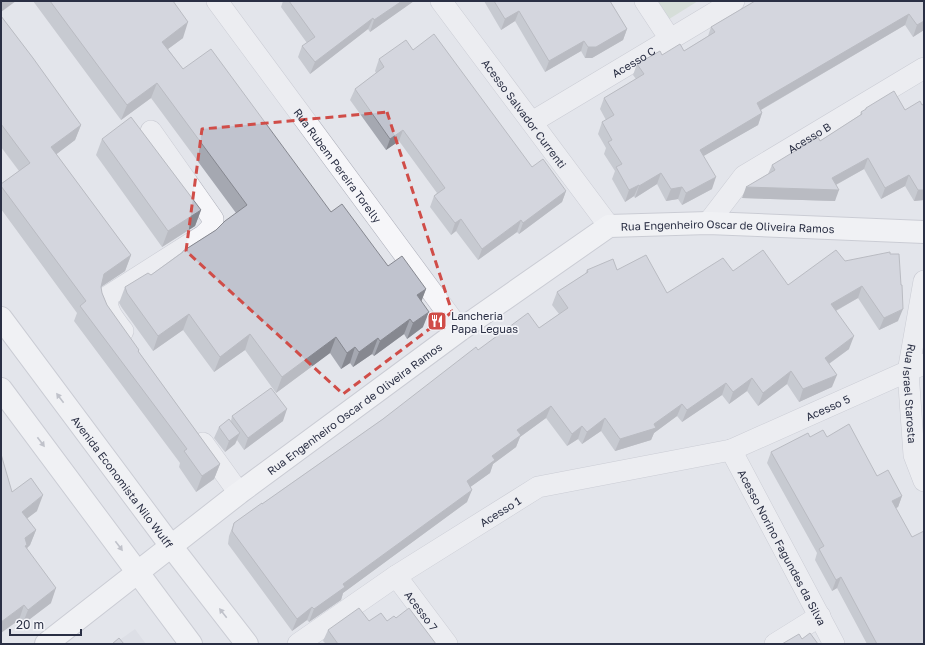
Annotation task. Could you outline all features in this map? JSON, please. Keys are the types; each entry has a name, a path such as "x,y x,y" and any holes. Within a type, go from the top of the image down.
{"street":[{"name":"Rua Rubem Pereira Torelly","path":"216,1 460,330"},
{"name":"Acesso Salvador Currenti","path":"441,1 610,226"},
{"path":"645,1 670,39"},
{"name":"Acesso C","path":"532,122 734,1"},
{"name":"Acesso B","path":"708,223 744,176 924,68"},
{"path":"134,346 111,314 107,304 108,296 204,235 211,228 213,219 152,131"},
{"name":"Rua Engenheiro Oscar de Oliveira Ramos","path":"46,644 238,493 460,330 610,226 708,223 924,232"},
{"name":"Rua Israel Starosta","path":"924,281 916,368 914,454 924,481"},
{"name":"Avenida Economista Nilo Wulff","path":"1,318 171,546 247,644"},
{"name":"Acesso 5","path":"731,450 916,368"},
{"path":"1,388 191,644"},
{"path":"193,429 238,493"},
{"name":"Acesso 1","path":"298,644 396,576 538,487 731,450"},
{"name":"Acesso Norino Fagundes da Silva","path":"731,450 834,644"},
{"name":"Acesso 7","path":"396,576 447,644"},
{"path":"775,644 820,616"}],"highlighted area":[{"path":"387,112 452,312 343,394 186,251 202,129"}],"shaded area":[{"path":"135,629 146,644 114,644"}],"green space":[{"path":"653,1 698,1 666,21"}],"building":[{"path":"50,1 173,1 188,22 162,42 183,69 211,49 331,212 342,204 388,266 402,256 426,289 417,295 429,312 413,323 410,319 380,341 378,338 359,352 355,347 347,353 336,337 282,377 250,334 220,357 189,314 158,336 127,293 125,287 148,273 151,275 183,251 216,230 225,221 247,205 157,83 127,105"},
{"path":"289,1 402,1 374,20 373,18 315,62 302,46 315,37"},
{"path":"494,1 610,1 627,29 596,47 588,47 584,41 549,61 519,11 505,19"},
{"path":"755,1 924,1 924,21 917,25 909,14 757,103 762,113 700,150 716,177 686,193 682,187 671,189 661,173 629,190 616,167 622,164 608,142 612,140 602,122 614,115 604,98 644,74 637,64 660,51 662,55 680,44 684,51 715,32 711,27"},
{"path":"1,16 81,125 51,147 131,255 104,274 101,287 102,293 107,305 139,350 138,351 220,464 202,476 184,451 187,449 80,306 86,301 1,186 1,184 30,163 1,124"},
{"path":"434,34 532,167 543,159 566,191 523,223 521,220 482,249 461,219 455,223 434,196 445,188 403,130 390,139 355,89 384,67 379,59 406,40 413,50"},
{"path":"894,91 905,110 920,101 922,105 924,104 924,190 918,190 909,175 885,188 868,158 832,178 839,190 746,187 775,170 772,165 818,137 820,141 862,114 861,112 866,108"},
{"path":"131,117 201,210 168,231 102,139"},
{"path":"763,250 788,285 836,250 845,261 890,252 890,254 899,254 903,309 884,318 862,286 831,304 854,336 825,358 837,375 803,389 791,371 763,393 752,378 733,392 726,383 687,410 682,404 654,424 656,428 620,439 605,418 587,432 582,426 572,434 551,406 517,430 521,435 492,456 495,460 467,481 472,490 343,584 345,587 314,609 312,607 297,619 232,531 234,523 383,419 476,347 478,350 528,313 539,328 568,308 557,292 588,272 587,270 613,259 617,270 646,255 667,293 723,258 733,271"},
{"path":"271,388 287,409 248,438 232,416"},
{"path":"229,419 240,433 229,441 219,427"},
{"path":"849,424 877,476 888,470 902,496 892,501 912,537 924,531 924,644 877,644 841,577 836,580 819,549 824,546 771,452 808,433 810,437 823,430 827,437"},
{"path":"1,454 12,492 31,478 43,495 22,512 36,530 25,538 27,545 25,546 56,588 28,610 24,605 1,622"},
{"path":"359,608 369,621 381,613 387,621 394,616 396,618 409,608 436,644 338,644 328,630"},
{"path":"810,633 818,644 782,644 799,634 802,639"},
{"path":"119,638 124,644 112,644"}],"place":[{"name":"Lancheria Papa Leguas","path":"437,321"}]}
